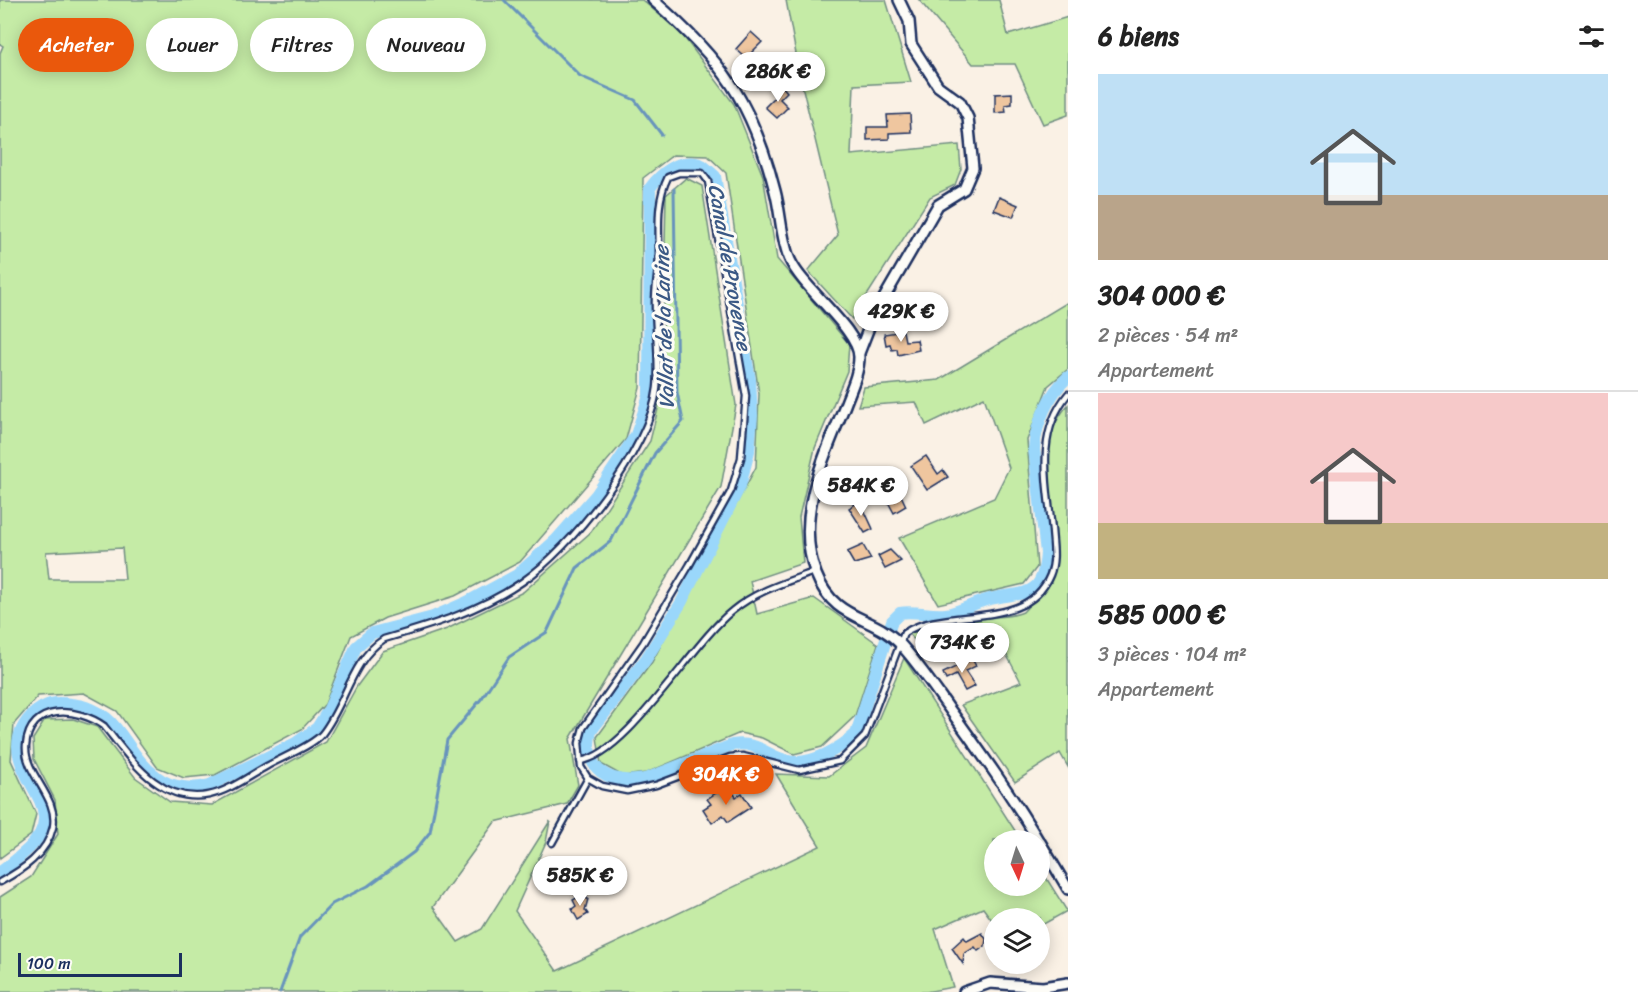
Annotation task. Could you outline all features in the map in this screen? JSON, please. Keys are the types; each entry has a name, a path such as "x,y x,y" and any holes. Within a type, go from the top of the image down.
{"street":[{"path":"653,0 708,51 746,107 769,171 789,258 810,291 847,329 859,353"},
{"path":"899,0 909,21 910,44 938,86 960,102 968,118 973,168 964,189 938,205 873,317 859,353 854,383 822,464 809,509 808,530 815,572 823,590 834,604 900,643 965,731 1032,830"},
{"path":"1050,859 1068,889"},
{"path":"964,992 990,983 1043,987 1068,983"}],"lane":[{"path":"0,882 43,849 53,826 51,806 27,758 26,747 33,724 47,713 57,711 94,719 104,726 152,782 181,794 209,795 320,736 338,712 363,658 371,647 384,639 471,611 523,582 561,546 606,495 646,430 657,389 655,300 659,195 668,177 679,173 702,173 708,181 746,396 741,458 731,491 683,576 643,643 583,728 579,743 580,761 588,778 602,786 627,791 656,785 729,757 743,756 799,770 840,761 866,736 904,633 913,627 1020,606 1035,598 1045,586 1052,569 1054,551 1044,454 1047,434 1068,394"},
{"path":"580,761 598,756 659,698 711,630 733,610 762,591 815,572"},
{"path":"552,843 588,778"}],"green space":[{"path":"0,0 642,0 681,33 734,104 763,176 777,259 849,344 847,371 815,448 799,517 803,563 750,581 757,614 814,598 878,644 855,716 822,747 794,754 762,738 740,733 646,773 623,776 601,764 597,737 652,662 756,467 759,394 726,173 708,156 673,155 643,178 640,388 626,439 520,562 455,596 385,618 351,636 325,704 302,729 215,775 184,778 157,767 117,711 84,693 38,696 14,724 11,760 36,814 31,835 0,858 0,53 3,46 0,44","holes":["122,548 125,579 49,579 46,552"]},
{"path":"786,0 886,0 911,82 854,85 851,155 959,145 961,169 955,185 930,197 852,319 808,271 838,235 801,81"},
{"path":"919,0 999,0 1008,35 1068,17 1068,115 1043,124 1015,64 973,64"},
{"path":"686,178 702,186 736,405 721,487 570,739 578,785 567,804 495,822 433,907 458,942 482,929 550,821 546,842 515,911 557,971 820,846 776,774 829,776 866,748 904,658 1015,830 984,830 984,896 1050,896 1050,884 1067,911 1050,920 1050,908 983,908 935,929 953,987 926,992 0,992 0,897 31,877 58,834 55,800 34,759 33,739 45,720 73,719 97,727 135,777 170,802 212,805 326,742 357,686 383,651 447,629 523,592 591,532 650,441 662,393 666,195"},
{"path":"1068,302 1068,369 1048,386 1027,440 1037,567 1024,584 938,604 899,538 994,498 1009,468 984,397 926,425 916,402 858,406 864,387 939,380"},
{"path":"1068,405 1068,767 1060,753 1015,782 961,705 1021,682 996,635 923,650 909,634 1023,612 1036,593 1042,569 1045,456 1053,429"}],"building":[{"path":"751,32 762,42 746,58 736,49"},
{"path":"782,86 787,92 780,99 788,107 777,118 765,107 776,96 773,93"},
{"path":"1012,93 1012,104 1005,105 1006,112 995,113 995,94"},
{"path":"910,114 911,132 889,133 889,139 867,140 867,127 888,127 887,115"},
{"path":"999,197 1018,205 1013,217 994,210"},
{"path":"903,331 905,341 917,340 919,350 898,355 897,349 892,350 890,344 886,345 884,334"},
{"path":"926,456 938,474 943,470 948,477 927,490 911,466"},
{"path":"889,470 906,506 894,513 881,489 860,501 852,486 860,481 862,485"},
{"path":"860,501 873,529 865,533 849,508"},
{"path":"863,545 871,559 854,564 847,552"},
{"path":"890,550 901,561 885,569 878,556"},
{"path":"972,659 976,666 965,671 975,686 965,691 956,675 946,680 943,673"},
{"path":"722,789 726,795 732,791 736,797 742,793 751,807 728,822 723,815 712,823 703,809 711,804 707,799"},
{"path":"580,896 588,899 585,910 588,914 578,920 572,909 576,906 573,900"},
{"path":"982,933 984,947 978,951 975,947 964,954 963,964 952,948 964,937 967,941"}],"waterway":[{"name":"Vallat de la Larine","path":"504,0 580,76 635,100 662,135"},
{"name":"Canal de Provence","path":"0,872 28,849 39,835 44,822 39,798 20,761 18,746 24,724 44,707 59,703 71,704 101,714 120,733 145,767 163,781 183,787 210,785 296,743 317,728 329,709 356,647 372,633 433,617 467,602 517,575 556,540 596,495 636,435 649,396 650,188 671,168 685,163 700,164 715,176 750,380 752,415 749,451 740,486 681,603 646,659 591,731 590,756 594,765 610,777 620,780 645,779 732,745 741,744 756,747 789,761 806,761 825,755 856,734 892,621 900,613 946,614 986,600 1020,594 1035,587 1044,569 1046,553 1034,449 1035,439 1044,410 1068,377"},
{"name":"Vallat de la Larine","path":"280,992 300,937 332,904 368,886 414,852 430,832 447,740 482,698 509,657 547,632 577,568 611,541 655,453 683,421 677,392 674,189"}]}
